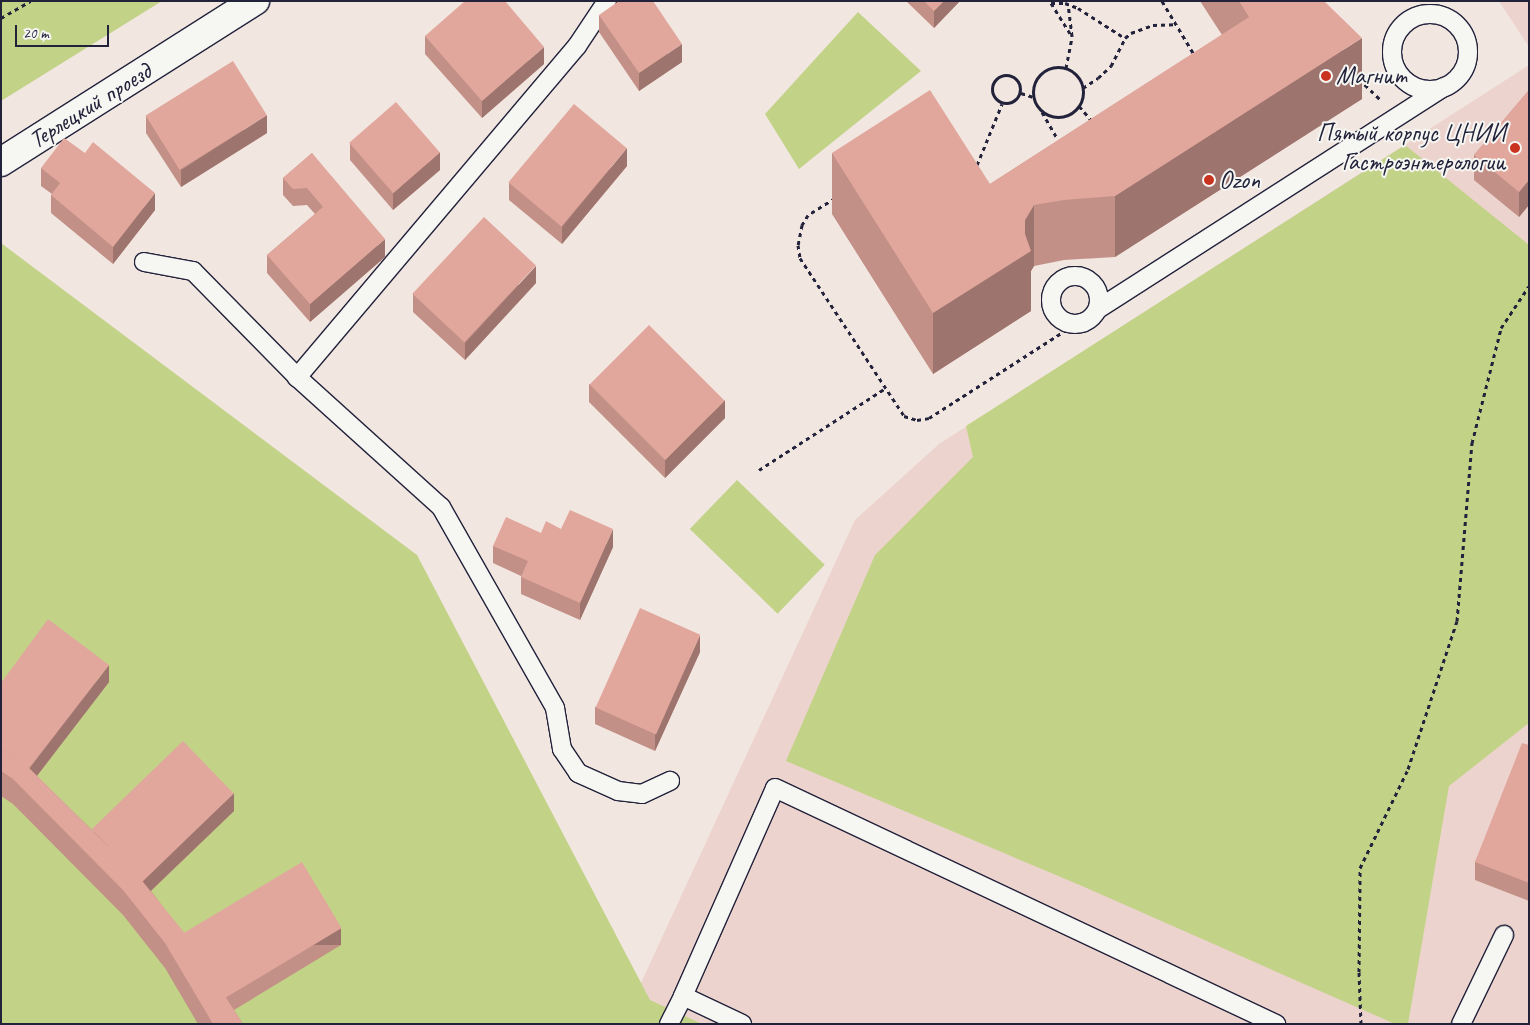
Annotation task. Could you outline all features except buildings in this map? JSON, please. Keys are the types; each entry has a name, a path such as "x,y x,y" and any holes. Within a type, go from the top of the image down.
{"street":[{"name":"Терлецкий проезд","path":"1,162 255,1"}],"lane":[{"path":"297,377 576,46 607,1"},
{"path":"1098,309 1100,301 1095,286 1081,277 1065,278 1053,289 1051,305 1059,319 1074,325 1089,321 1098,309 1454,81 1462,71 1467,60 1468,48 1461,31 1448,18 1437,1"},
{"path":"1444,87 1430,90 1416,88 1405,80 1396,69 1392,56 1396,36 1408,20 1421,14 1435,14 1448,18"},
{"path":"144,262 193,271 297,377 441,508 555,708 562,749 578,773 618,791 642,794 670,782"},
{"path":"669,1024 775,788 1276,1024"},
{"path":"1461,1024 1504,935"},
{"path":"683,996 742,1024"}],"path":[{"path":"1,18 30,1"},
{"path":"1162,1 1195,53 1196,62"},
{"path":"1051,2 1068,4 1125,38"},
{"path":"1051,2 1072,36"},
{"path":"1066,68 1072,36 1068,4"},
{"path":"1083,88 1111,66 1125,38 1138,30 1153,25 1176,24"},
{"path":"1033,98 1034,82 1044,71 1058,67 1066,68 1077,75 1083,88 1079,106 1066,116 1049,116 1042,112"},
{"path":"1003,75 1010,75 1017,79 1021,93 1017,100 1010,104 1002,104 996,100 992,93 992,85 996,79 1003,75"},
{"path":"1358,78 1398,116"},
{"path":"1021,93 1033,98 1064,151"},
{"path":"977,165 1002,104"},
{"path":"1079,106 1098,128"},
{"path":"972,157 981,172"},
{"path":"841,194 808,215 802,225 798,245 800,258 884,389 904,416 917,420 928,418 1074,325"},
{"path":"1361,1024 1359,972 1360,868 1408,769 1458,621 1472,443 1501,328 1529,286"},
{"path":"759,470 884,389"}],"shaded area":[{"path":"1499,1 1529,1 1529,47"},
{"path":"1529,65 1529,1024 622,1024 855,520 939,444"}],"green space":[{"path":"1,1 162,1 1,101"},
{"path":"858,12 921,71 799,169 765,114"},
{"path":"1405,145 1529,245 1529,723 1449,786 1408,1024 1395,1024 1082,886 786,761 875,555 973,457 966,426"},
{"path":"1,243 417,555 650,1000 702,1024 1,1024"},
{"path":"737,480 825,565 778,614 690,529"}],"place":[{"name":"Магнит","path":"1326,76"},
{"name":"Пятый корпус ЦНИИ Гастроэнтерологии","path":"1515,148"},
{"name":"Ozon","path":"1209,180"}]}
